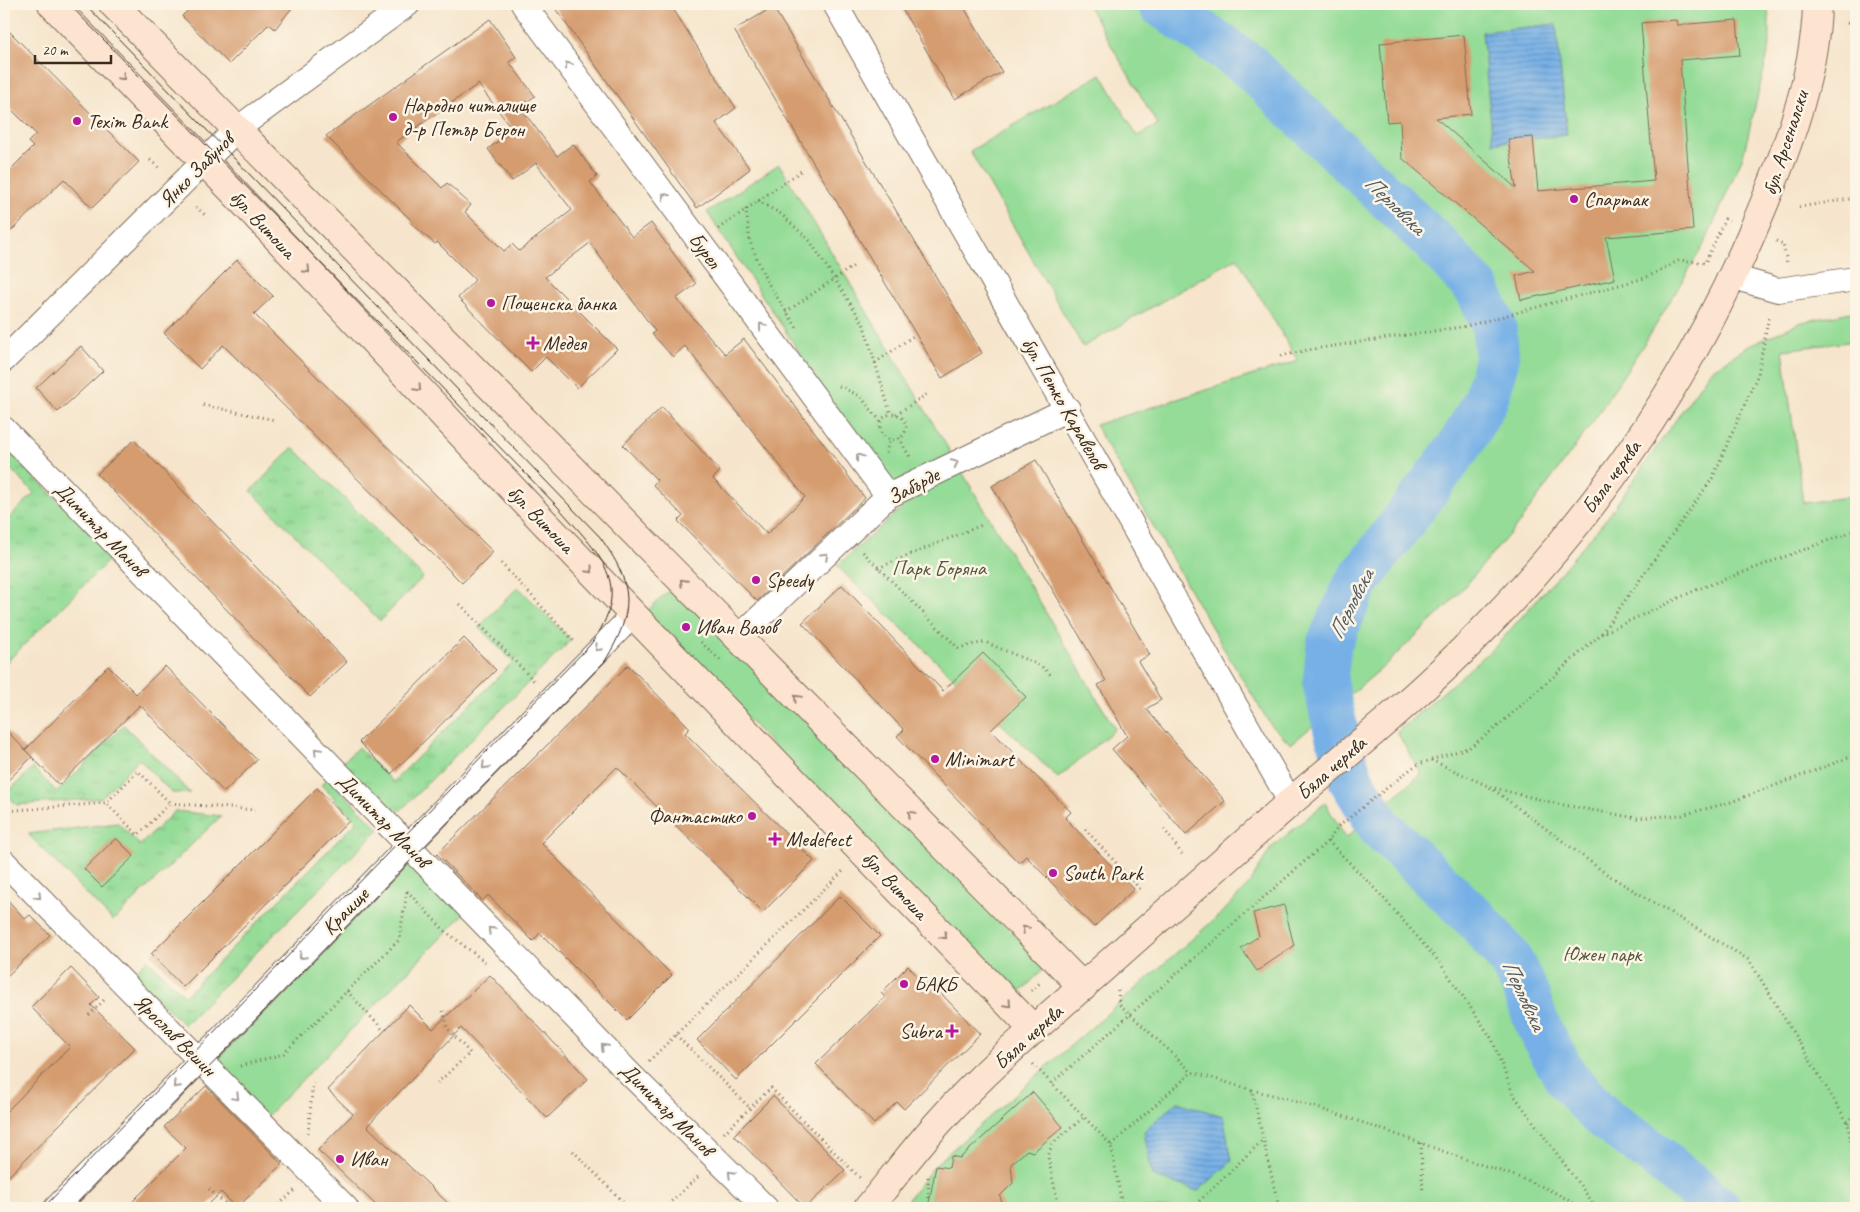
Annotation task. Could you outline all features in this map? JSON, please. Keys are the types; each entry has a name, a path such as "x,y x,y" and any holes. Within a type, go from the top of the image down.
{"street":[{"name":"бул. Витоша","path":"52,4 204,161 633,614 1034,1030"},
{"path":"113,4 1083,987"},
{"name":"Бурел","path":"522,4 888,496"},
{"name":"бул. Петко Каравелов","path":"835,4 1068,409 1290,803"},
{"name":"бул. Арсеналски","path":"1732,277 1770,192 1800,105 1817,20 1817,4"},
{"name":"Янко Забунов","path":"4,360 237,129 397,7"},
{"path":"1732,277 1778,290 1856,279"},
{"name":"Бяла черква","path":"868,1208 940,1121 1003,1058 1290,803 1389,718 1480,634 1543,566 1625,460 1663,403 1732,277"},
{"name":"Забърде","path":"738,638 888,496 1068,409"},
{"name":"Димитър Манов","path":"4,428 633,1077 766,1208"},
{"name":"Краище","path":"56,1208 206,1067 409,846 633,614"},
{"name":"Ярослав Вешин","path":"4,862 346,1208"}],"path":[{"path":"1841,24 1856,22"},
{"path":"150,160 164,171"},
{"path":"699,242 801,170"},
{"path":"1799,207 1856,198"},
{"path":"758,201 781,214 810,240 864,323 875,363 893,415 905,422 905,431 899,438 892,440 884,436 880,430 881,422 860,396 840,387 834,380"},
{"path":"196,207 205,215"},
{"path":"746,209 750,242 766,280 802,335"},
{"path":"1281,356 1306,350 1467,326 1645,278 1680,260 1705,263 1725,219"},
{"path":"1776,241 1782,244 1787,262"},
{"path":"763,327 855,265"},
{"path":"1052,1083 1328,841 1339,826 1416,765 1470,747 1498,726 1601,634 1712,479 1758,374 1769,316"},
{"path":"875,363 916,334"},
{"path":"881,422 929,393"},
{"path":"203,405 275,420"},
{"path":"878,568 984,524"},
{"path":"1601,634 1696,590 1856,530"},
{"path":"868,558 958,648 985,642 1041,666 1051,675"},
{"path":"501,563 578,645"},
{"path":"460,604 538,686"},
{"path":"696,647 706,636"},
{"path":"1431,760 1490,786 1558,804 1636,818 1682,815 1728,803 1856,755"},
{"path":"4,810 106,803 138,771 170,803 255,810"},
{"path":"1490,786 1608,875 1749,960 1848,1122 1856,1180"},
{"path":"106,803 138,835 170,803"},
{"path":"1085,829 1140,889"},
{"path":"1164,829 1182,854"},
{"path":"1328,841 1379,893 1440,964 1492,1039 1513,1094 1593,1203 1593,1208"},
{"path":"633,1077 843,871"},
{"path":"403,886 444,930 489,965"},
{"path":"206,1067 283,1054 400,940 407,892"},
{"path":"1025,997 1043,980"},
{"path":"1118,987 1119,1004"},
{"path":"347,991 384,1031"},
{"path":"1114,1001 1192,1072 1310,1105 1421,1143 1554,1192 1580,1208"},
{"path":"89,1015 102,1002"},
{"path":"437,1083 470,1052 448,1029 443,1011"},
{"path":"676,1035 750,1108"},
{"path":"1038,1069 1111,1145 1122,1206 1133,1208"},
{"path":"1111,1145 1192,1072"},
{"path":"305,1166 313,1083"},
{"path":"664,1208 750,1108 771,1088 860,1178"},
{"path":"1252,1090 1279,1208"},
{"path":"1848,1122 1856,1109"},
{"path":"1060,1208 1048,1157 1052,1144 1084,1117"},
{"path":"1192,1208 1263,1140"},
{"path":"1421,1143 1423,1198"},
{"path":"573,1151 629,1208"},
{"path":"927,1171 929,1199"},
{"path":"210,1189 230,1208"}],"green space":[{"path":"1087,4 1768,4 1770,45 1743,156 1706,241 1653,330 1590,426 1520,522 1449,604 1381,669 1291,744 1270,724 1227,654 1095,425 1298,361 1237,258 1083,347 970,151 1101,74 1137,136 1158,125"},
{"name":"Парк Боряна","path":"779,164 1115,729 1058,778 837,566 902,508 707,212"},
{"name":"Южен парк","path":"1856,311 1856,341 1783,350 1803,503 1856,496 1856,1208 901,1208 936,1164 1224,911 1250,883 1271,848 1325,803 1346,838 1421,774 1397,732 1495,647 1555,579 1607,518 1710,371 1750,345 1802,322"},
{"path":"4,446 113,556 4,665 4,523 34,493 4,462"},
{"path":"293,447 423,577 380,621 251,491"},
{"path":"675,585 1045,967 1014,999 646,612"},
{"path":"518,587 571,640 394,817 341,764 358,747 393,782 513,662 479,627"},
{"path":"124,725 190,793 172,793 139,759 101,798 17,805 6,794 33,768 57,792"},
{"path":"328,778 379,829 184,1025 133,973 147,959 185,996 357,821 321,785"},
{"path":"175,811 221,816 113,921 28,834 118,823 140,845"},
{"path":"417,854 470,908 261,1122 208,1068"}],"water":[{"path":"1556,24 1567,135 1493,143 1482,32"},
{"path":"1177,1102 1223,1116 1232,1161 1198,1191 1152,1176 1144,1131"}],"building":[{"path":"195,4 295,4 275,29 269,24 229,64 182,16"},
{"path":"552,4 670,4 736,108 716,123 750,169 697,208"},
{"path":"899,4 962,4 1002,72 955,99"},
{"path":"773,7 982,353 942,378 734,30"},
{"path":"490,19 516,57 509,62 535,96 520,107 557,156 573,144 597,176 590,182 632,237 651,223 696,284 676,299 725,354 744,339 865,498 757,601 678,521 683,516 653,485 657,480 623,445 662,407 720,471 713,479 767,534 805,497 685,346 673,357 652,334 655,331 590,243 545,277 617,349 577,388 546,357 531,372 458,298 475,280 437,242 435,244 411,223 412,221 326,136","holes":["478,84 513,130 488,149 512,181 536,163 572,210 519,251 512,244 504,251 465,212 471,205 447,183 442,188 396,142"]},
{"path":"1676,20 1677,25 1737,20 1740,55 1680,60 1693,230 1606,237 1615,279 1521,300 1516,276 1535,271 1402,158 1400,121 1387,122 1380,43 1464,35 1471,114 1436,118 1516,188 1508,139 1533,137 1538,191 1654,181 1641,23"},
{"path":"4,26 139,162 92,208 64,179 4,238 4,176 33,147 28,142 36,134 4,102"},
{"path":"237,260 273,296 254,314 493,552 462,583 223,345 200,369 164,333"},
{"path":"81,346 103,371 58,412 36,388"},
{"path":"134,440 347,662 310,697 97,474"},
{"path":"1036,460 1150,655 1138,661 1161,700 1146,709 1225,801 1186,835 1112,749 1127,736 1098,685 1106,681 992,486"},
{"path":"842,585 943,691 983,653 1026,697 991,730 1071,812 1065,818 1134,889 1094,927 1026,856 1019,863 911,751 897,736 904,730 802,623"},
{"path":"464,638 496,670 391,774 359,742"},
{"path":"628,665 690,728 685,733 814,861 763,912 617,767 541,843 672,975 627,1020 540,933 533,941 488,895 483,901 437,854"},
{"path":"108,666 136,694 165,666 257,760 224,792 140,705 59,785 32,757 4,784 4,728 25,750"},
{"path":"317,788 349,821 183,987 151,954"},
{"path":"116,838 134,856 102,887 84,869"},
{"path":"4,896 25,919 30,915 50,935 4,979"},
{"path":"840,896 880,936 736,1080 697,1040"},
{"path":"1284,905 1294,946 1257,971 1241,948 1259,936 1253,913"},
{"path":"908,966 926,985 930,982 980,1034 904,1109 897,1102 874,1124 816,1064 885,997 881,993"},
{"path":"71,968 99,997 91,1005 135,1048 4,1181 4,1114 70,1047 31,1007"},
{"path":"490,975 588,1079 547,1118 461,1028 367,1126 453,1208 379,1208 318,1150 353,1114 328,1090 409,1005 433,1029"},
{"path":"206,1086 282,1164 237,1208 221,1192 205,1208 126,1208 186,1148 164,1127"},
{"path":"1033,1092 1063,1127 1033,1152 1027,1150 1011,1164 1013,1183 1000,1196 1003,1208 928,1208 936,1166 949,1168 951,1156 960,1158"},
{"path":"773,1096 845,1170 805,1208 734,1135"}],"waterway":[{"name":"Перловска","path":"1160,4 1247,64 1438,246 1478,290 1494,327 1497,359 1486,399 1461,444 1356,584 1329,644 1325,683 1337,734 1351,780 1380,827 1479,922 1509,958 1524,987 1539,1029 1567,1079 1600,1115 1651,1152 1719,1208"}],"tram line":[{"path":"43,1208 590,645 604,623 610,604 611,587 598,555 557,506 69,4"},
{"path":"72,1208 605,661 622,627 627,597 625,583 619,569 600,537 85,4"}],"place":[{"name":"Народно читалище д-р Петър Берон","path":"393,117"},
{"name":"Texim Bank","path":"77,121"},
{"name":"Спартак","path":"1574,199"},
{"name":"Пощенска банка","path":"491,303"},
{"name":"Медея","path":"533,343"},
{"name":"Speedy","path":"756,580"},
{"name":"Иван Вазов","path":"686,627"},
{"name":"Minimart","path":"935,759"},
{"name":"Фантастико","path":"752,816"},
{"name":"Medefect","path":"775,839"},
{"name":"South Park","path":"1053,873"},
{"name":"БАКБ","path":"904,984"},
{"name":"Subra","path":"952,1031"},
{"name":"Иван","path":"340,1159"}]}
